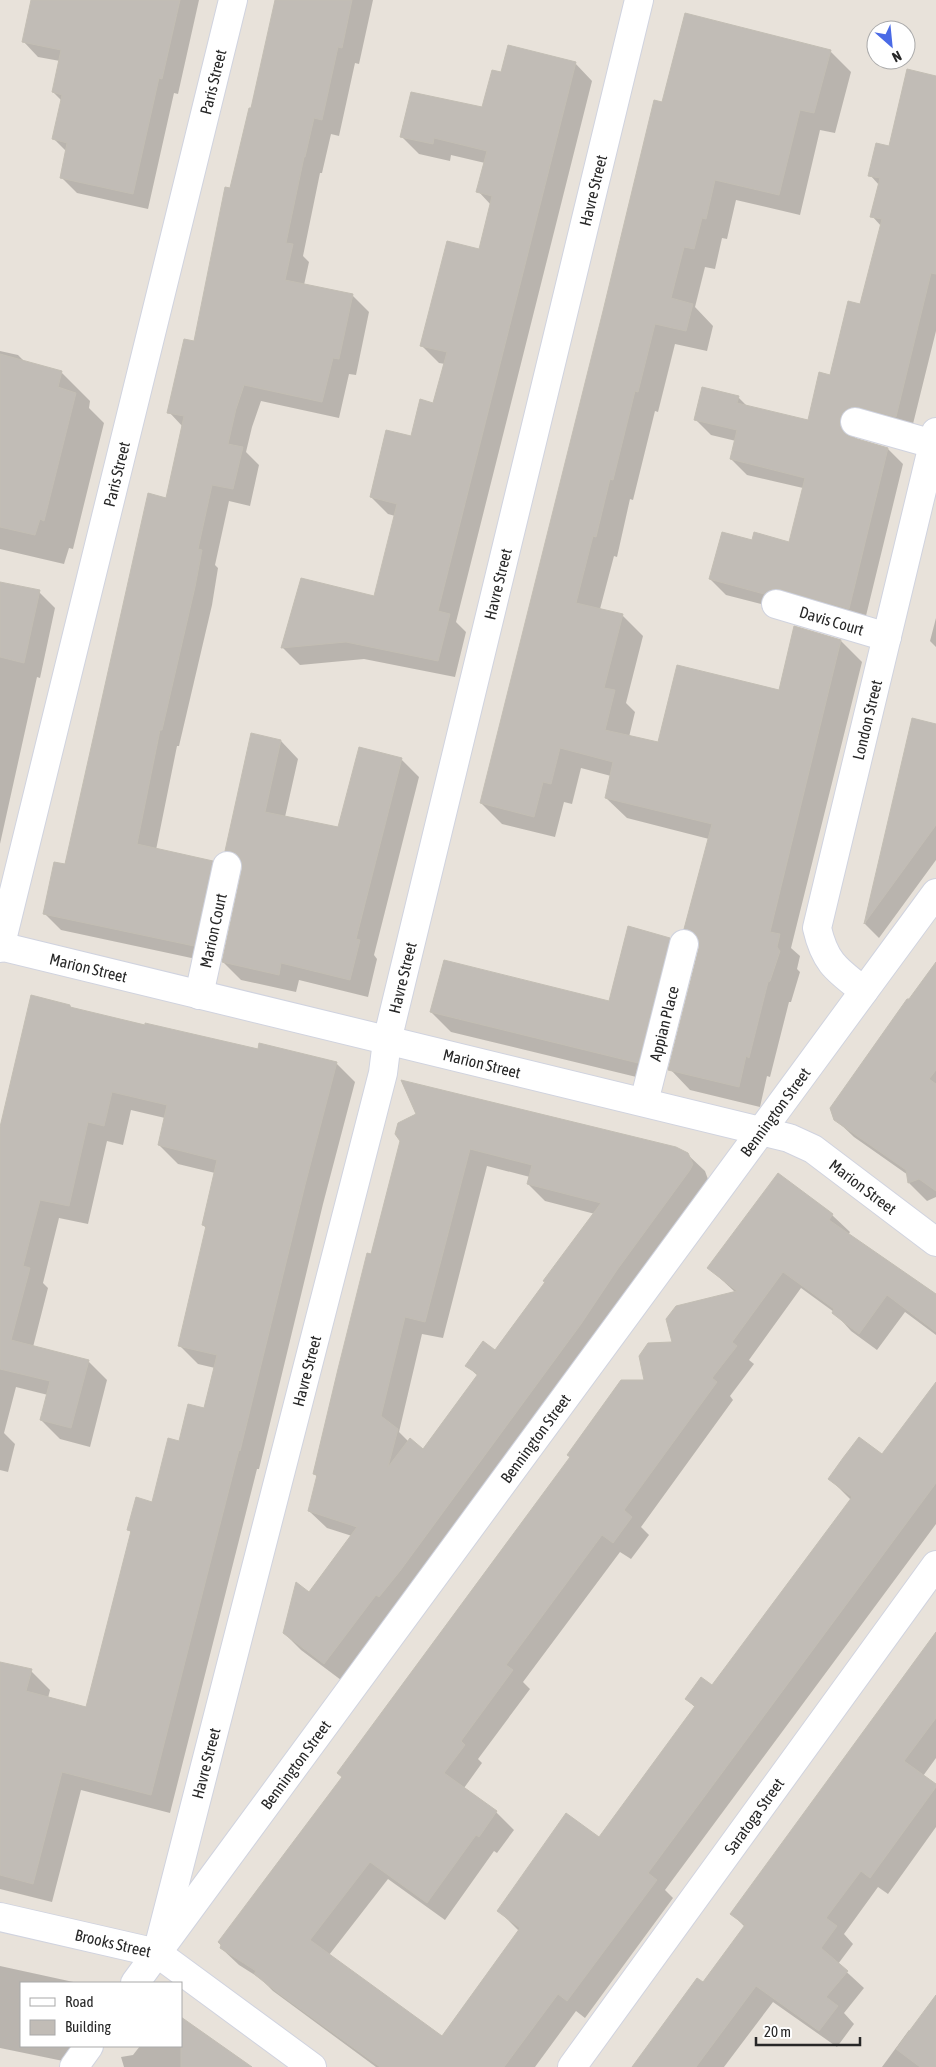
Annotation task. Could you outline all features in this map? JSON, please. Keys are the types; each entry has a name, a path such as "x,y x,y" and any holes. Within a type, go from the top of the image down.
{"street":[{"name":"Paris Street","path":"0,947 233,0"},
{"name":"Havre Street","path":"157,1953 383,1073 387,1041 639,0"},
{"path":"854,422 935,438"},
{"name":"London Street","path":"864,991 836,969 822,949 816,928 935,438"},
{"name":"Davis Court","path":"776,604 887,637"},
{"name":"Marion Court","path":"200,995 228,866"},
{"name":"Bennington Street","path":"136,1982 936,893"},
{"name":"Appian Place","path":"644,1102 684,944"},
{"name":"Marion Street","path":"0,947 789,1138 814,1149 936,1242"},
{"name":"Saratoga Street","path":"572,2067 936,1565"},
{"name":"Brooks Street","path":"0,1917 157,1953 312,2067"},
{"path":"74,2067 88,2047"}],"building":[{"path":"31,0 180,0 162,79 159,78 133,194 60,178 67,143 52,139 62,95 52,92 61,50 22,42"},
{"path":"275,0 352,0 342,48 338,47 322,120 314,118 304,157 286,243 293,244 285,280 353,294 339,359 333,358 322,402 244,385 228,444 243,447 233,489 212,485 198,549 202,550 195,587 162,730 160,730 137,844 213,861 194,946 43,914 54,862 65,864 148,493 166,498 184,416 167,413 184,339 194,341 225,187 230,188 249,108 251,108"},
{"path":"685,13 831,50 814,113 800,110 779,195 715,180 706,219 702,218 694,249 684,247 671,298 693,304 686,331 655,324 638,392 635,391 613,480 610,479 596,537 593,536 576,603 623,614 604,688 615,690 605,730 658,742 677,665 779,690 794,626 841,640 770,932 780,934 777,947 780,951 770,981 768,982 749,1058 746,1056 739,1087 668,1070 699,948 699,940 695,933 684,929 712,824 605,798 613,762 560,748 551,784 543,782 534,817 480,803 654,100 662,102"},
{"path":"508,45 576,62 438,611 450,614 438,661 346,642 281,648 301,578 374,596 397,504 370,497 386,430 411,436 420,399 433,403 447,352 420,346 447,241 479,249 492,196 476,192 487,151 434,138 433,144 400,137 411,92 482,107 492,70 501,72"},
{"path":"907,70 936,76 936,274 931,273 896,417 859,407 852,407 844,411 840,418 840,426 844,433 851,437 888,448 849,609 780,589 772,589 764,594 709,579 722,532 752,540 754,532 789,542 805,478 730,459 737,430 694,420 702,387 739,396 737,403 808,420 819,372 830,375 848,301 860,304 882,219 870,217 880,178 868,176 876,143 889,146"},
{"path":"0,354 62,371 58,387 76,393 44,521 40,519 35,535 0,527"},
{"path":"0,582 40,590 24,663 0,657"},
{"path":"912,718 936,724 936,825 864,924"},
{"path":"251,733 281,740 265,812 338,827 359,747 402,758 356,939 360,940 350,980 281,963 279,975 222,962 242,869 242,861 238,855 231,851 225,851"},
{"path":"628,926 670,938 638,1063 430,1012 444,960 609,1001"},
{"path":"936,962 936,1070 929,1079 936,1084 936,1191 919,1179 908,1183 906,1170 834,1120 830,1108 907,999 909,999"},
{"path":"31,995 70,1005 70,1007 145,1025 145,1023 258,1049 259,1043 337,1062 240,1451 151,1795 62,1772 33,1884 0,1875 0,1662 32,1669 26,1691 86,1707 131,1531 127,1530 136,1497 152,1502 168,1438 179,1441 188,1404 204,1408 217,1355 178,1346 206,1226 202,1225 217,1160 158,1145 167,1105 112,1092 104,1126 88,1122 69,1206 40,1200 23,1266 30,1268 11,1340 89,1360 71,1428 40,1420 50,1381 0,1369 0,1127"},
{"path":"401,1080 676,1147 688,1153 693,1164 581,1324 400,1571 379,1597 376,1595 324,1664 283,1633 296,1582 309,1592 357,1527 308,1511 317,1475 313,1474 367,1253 371,1254 400,1141 395,1134 398,1123 416,1114","holes":["470,1149 532,1165 527,1184 601,1203 495,1350 483,1341 465,1366 478,1374 423,1449 410,1438 388,1467 398,1429 381,1416 405,1317 425,1322"]},
{"path":"778,1173 833,1214 829,1220 936,1294 936,1332 887,1295 859,1334 832,1313 834,1309 783,1272 732,1342 737,1346 712,1378 717,1382 624,1510 632,1517 613,1543 602,1535 506,1665 513,1670 461,1741 465,1745 444,1773 497,1811 479,1837 476,1835 427,1903 370,1862 310,1940 442,2036 520,1928 497,1911 566,1813 599,1837 695,1706 685,1699 701,1677 712,1685 852,1497 828,1479 843,1458 859,1437 882,1454 936,1382 936,1483 648,1873 657,1880 567,2001 558,1994 504,2067 380,2067 278,1993 254,1974 256,1971 220,1948 221,1945 218,1942 342,1777 337,1773 570,1457 567,1455 621,1380 644,1380 639,1356 648,1343 672,1342 666,1319 676,1306 737,1291 707,1268"},
{"path":"936,1632 936,1718 904,1761 936,1784 936,1787 870,1878 861,1871 826,1918 837,1926 821,1948 848,1971 826,1997 838,2006 819,2031 756,1986 696,2067 632,2067 697,1978 703,1982 745,1925 730,1914"},
{"path":"936,1995 936,2067 920,2067 896,2049"},
{"path":"182,2018 252,2067 181,2067"}]}
